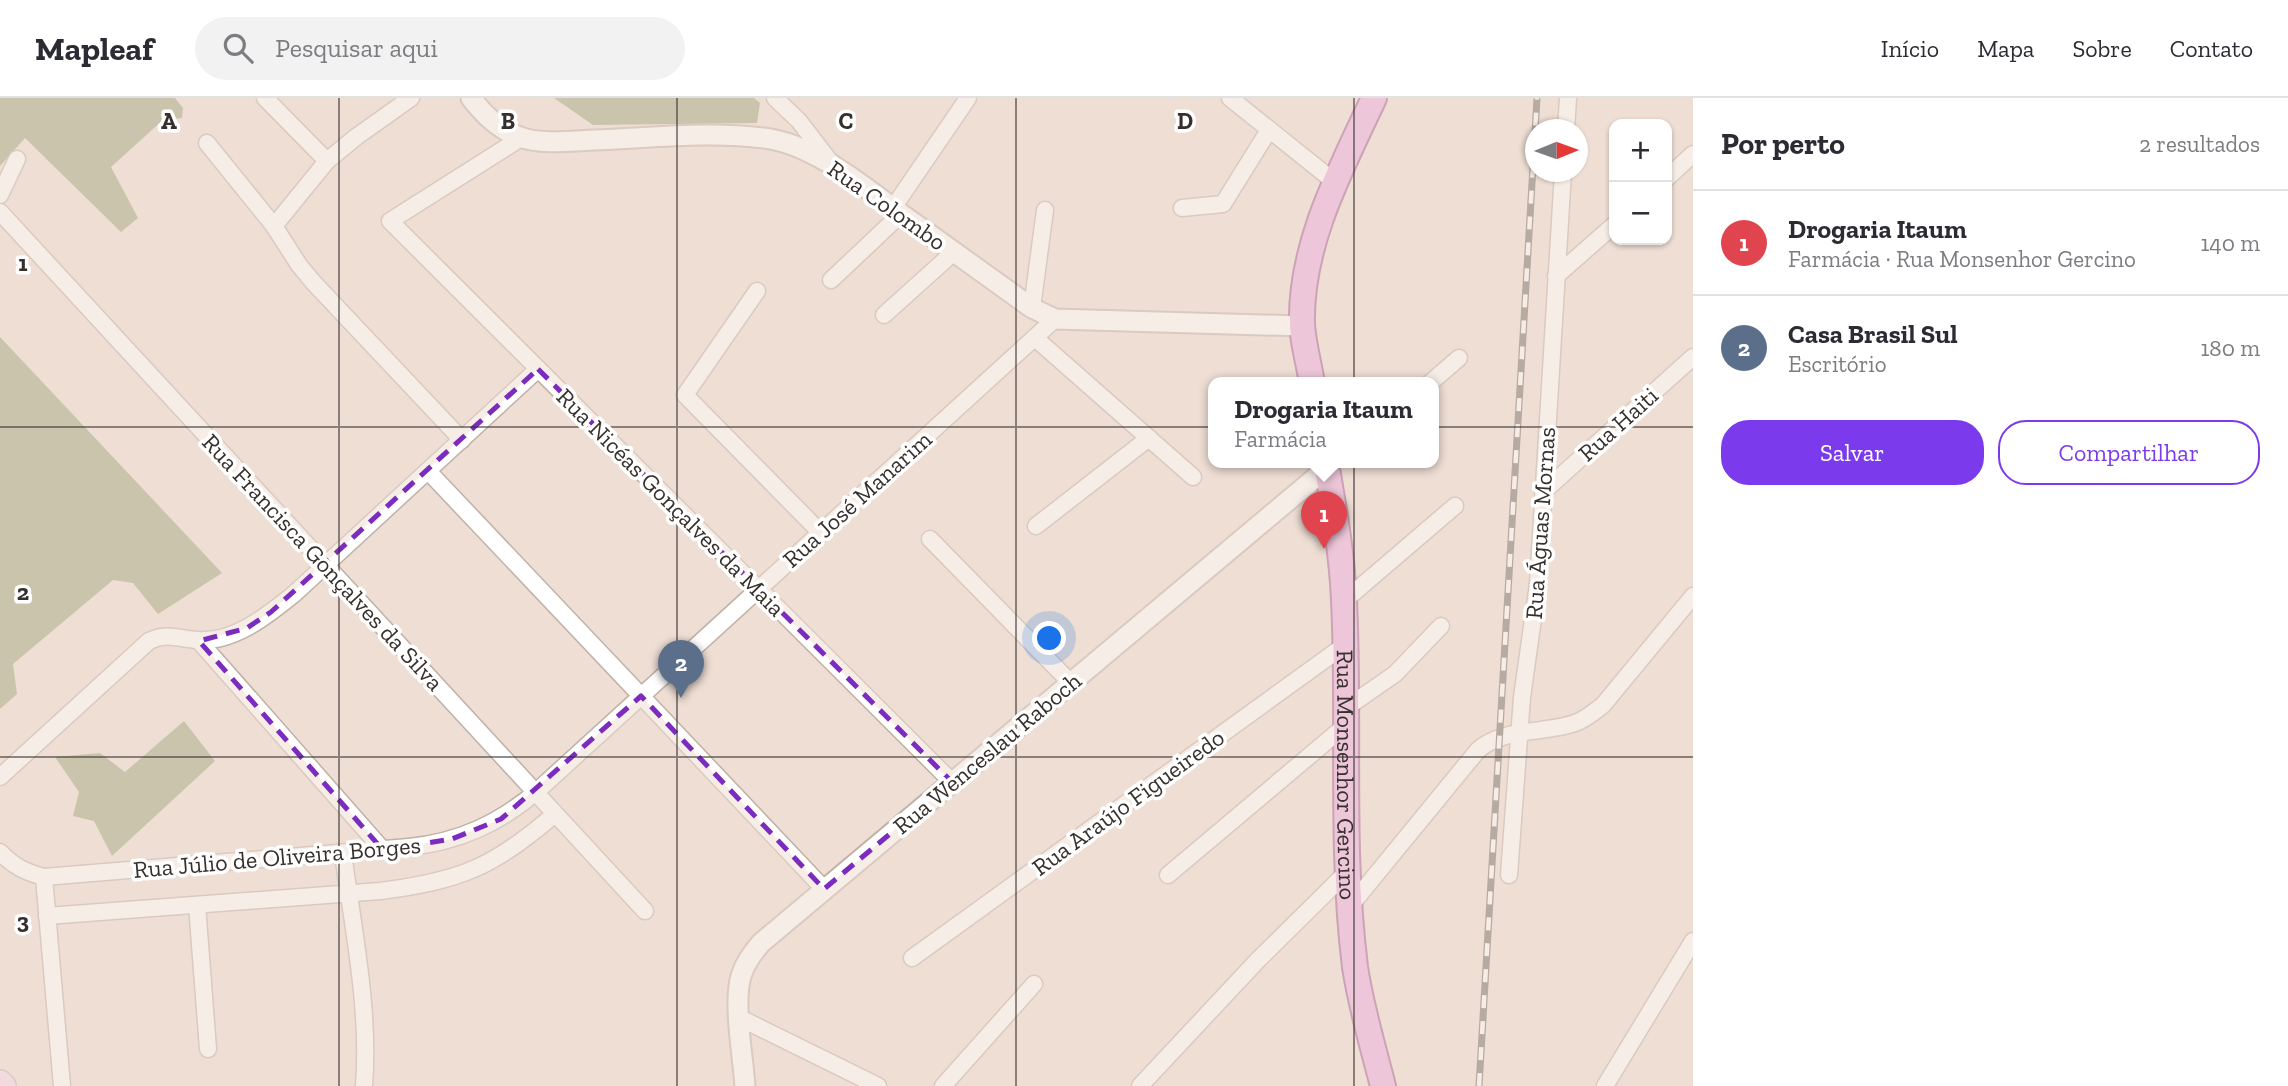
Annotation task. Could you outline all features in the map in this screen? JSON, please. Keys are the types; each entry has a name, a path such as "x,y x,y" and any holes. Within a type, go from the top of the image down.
{"main road":[{"path":"1311,377 1302,326 1309,261 1316,233 1374,98"},
{"name":"Rua Monsenhor Gercino","path":"1329,468 1344,601 1349,870 1356,969 1383,1086"}],"street":[{"path":"265,98 327,161"},
{"path":"274,226 327,161 411,98"},
{"name":"Rua Colombo","path":"471,98 486,117 521,138 565,141 693,135 748,136 787,142 835,168 1032,308 1055,319 1302,326"},
{"path":"775,98 800,121 835,168"},
{"path":"831,280 897,211 968,98"},
{"path":"1230,98 1336,183"},
{"path":"1567,119 1568,98"},
{"path":"1182,208 1223,204 1269,130"},
{"name":"Rua Nicéas Gonçalves da Maia","path":"521,138 390,222 952,782"},
{"path":"207,143 274,226 313,282 462,440"},
{"path":"1672,174 1693,155"},
{"path":"0,194 16,159"},
{"name":"Rua Águas Mornas","path":"1509,875 1522,697 1536,605 1562,182"},
{"path":"1032,308 1045,211"},
{"name":"Rua Francisca Gonçalves da Silva","path":"0,212 645,911"},
{"path":"1556,276 1609,229"},
{"path":"884,315 954,252"},
{"path":"757,291 685,395 821,533"},
{"name":"Rua José Manarim","path":"536,792 1055,319"},
{"path":"1035,338 1193,477"},
{"name":"Rua Haiti","path":"1543,492 1693,357"},
{"path":"1437,377 1459,358"},
{"path":"0,777 149,641 160,635 199,640 221,637 247,628 279,606 538,369"},
{"path":"1036,526 1149,438"},
{"name":"Rua Wenceslau Raboch","path":"745,1086 740,979 750,955 773,932 1325,468"},
{"path":"428,471 824,889"},
{"path":"1344,601 1455,506"},
{"path":"930,539 1071,682"},
{"path":"1351,905 1478,750 1486,743 1519,733 1573,724 1590,716 1603,705 1693,596"},
{"path":"1168,875 1395,674 1441,625"},
{"path":"199,640 383,850"},
{"name":"Rua Araújo Figueiredo","path":"912,958 1345,645"},
{"name":"Rua Júlio de Oliveira Borges","path":"44,877 429,845 477,831 501,818 536,792"},
{"name":"Rua Júlio de Oliveira Borges","path":"47,916 407,888 460,876 510,851 555,814"},
{"path":"0,852 12,864 44,877 62,1086"},
{"path":"343,853 362,1013 364,1086"},
{"path":"1140,1086 1257,961 1349,870"},
{"path":"197,905 208,1049"},
{"path":"1605,1086 1693,941"},
{"path":"943,1086 1034,984"},
{"path":"740,1018 878,1086"}],"highlighted area":[{"path":"538,369 952,782 824,889 641,696 501,819 452,839 383,850 199,641 247,628 271,612"}],"green space":[{"path":"0,98 175,98 183,108 182,118 163,120 111,167 138,218 121,232 25,138 0,166"},
{"path":"554,98 754,98 760,103 757,123 593,125"},
{"path":"0,337 222,573 158,614 133,583 113,580 13,664 17,694 0,709"},
{"path":"184,721 215,761 112,856 94,821 73,816 79,792 55,757 100,753 125,772"}],"railway":[{"path":"1479,1086 1537,98"}],"place":[{"name":"Drogaria Itaum","path":"1324,549"},
{"name":"Casa Brasil Sul","path":"681,698"}]}
